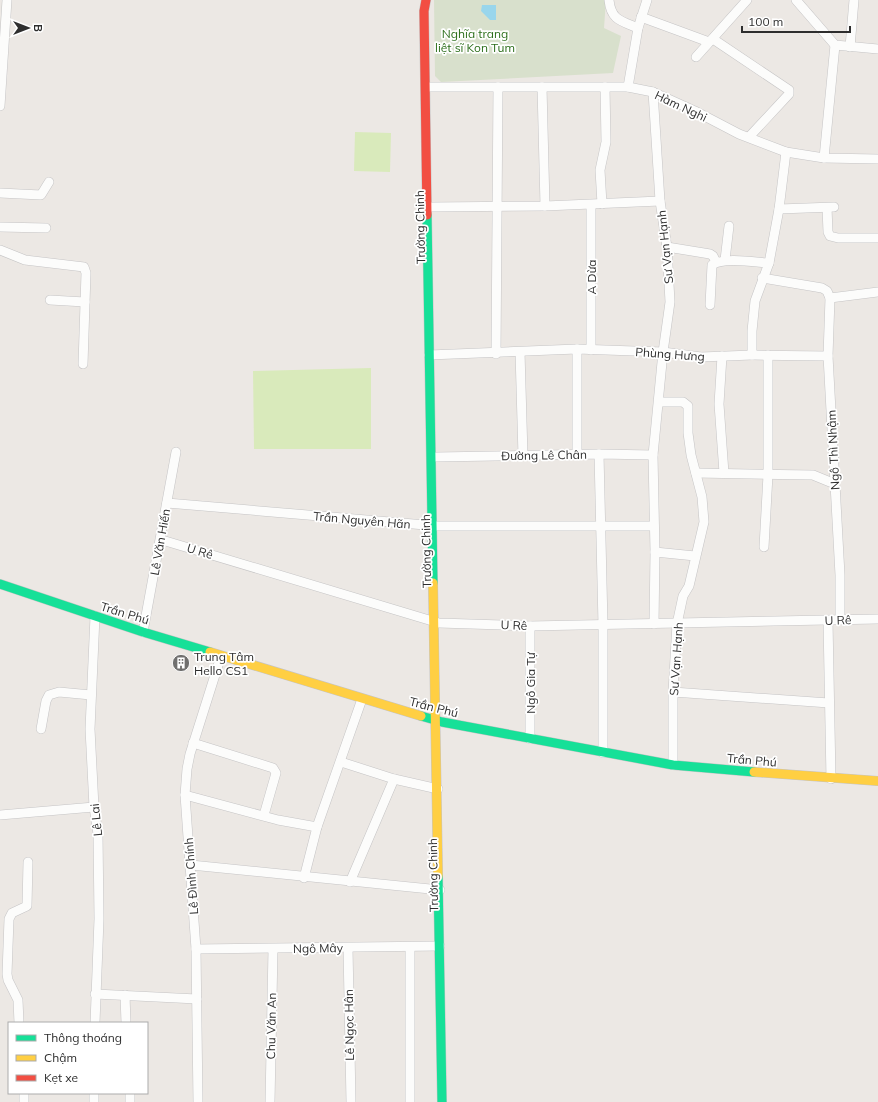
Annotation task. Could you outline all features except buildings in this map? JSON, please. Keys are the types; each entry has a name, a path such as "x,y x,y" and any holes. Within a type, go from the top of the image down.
{"street":[{"path":"0,106 7,0"},
{"path":"417,0 426,0"},
{"name":"Trường Chinh","path":"426,0 430,11 432,355 436,457 434,526"},
{"name":"Trường Chinh","path":"426,0 424,11 432,355 434,526 450,1102"},
{"path":"609,0 610,10 615,18 638,28"},
{"path":"628,87 638,28 647,0"},
{"path":"696,57 747,0"},
{"path":"796,0 835,46 824,158"},
{"path":"850,46 854,0"},
{"path":"642,17 711,40 789,90 789,94 749,137"},
{"path":"835,46 878,49"},
{"name":"Hàm Nghi","path":"430,87 628,87 653,92 749,137 786,152 824,158 878,159"},
{"path":"496,354 498,87"},
{"path":"542,87 545,206"},
{"path":"602,204 600,170 606,135 605,87"},
{"name":"Sư Vạn Hạnh","path":"653,92 660,201 667,247 670,302 663,352 653,455 656,552 654,624"},
{"path":"786,152 779,209 769,263 762,278 755,301 752,331 752,355 828,356"},
{"path":"0,193 41,195 50,182"},
{"path":"432,207 497,208 660,201"},
{"name":"A Dừa","path":"591,205 591,350"},
{"path":"779,209 830,207 828,232 830,236 838,238 878,238"},
{"path":"721,261 728,226"},
{"path":"0,227 46,228"},
{"path":"667,247 710,254 721,261"},
{"path":"0,250 25,260 84,268 86,273 83,364"},
{"path":"710,305 712,265 721,261 769,263"},
{"path":"762,278 822,288 827,291 830,298 878,292"},
{"name":"Ngô Thì Nhậm","path":"830,298 828,356 840,620"},
{"path":"50,300 85,302"},
{"path":"577,349 577,455"},
{"name":"Phùng Hưng","path":"432,355 496,354 577,349 663,352 701,358 752,355"},
{"path":"520,352 523,456"},
{"path":"764,547 768,475 768,355"},
{"path":"722,356 719,404 724,473"},
{"name":"Sư Vạn Hạnh","path":"659,402 683,402 688,406 688,433 702,497 704,522 689,586 683,596 677,624 673,765"},
{"name":"Lê Văn Hiến","path":"143,632 162,540 176,452"},
{"path":"599,454 603,625 603,753"},
{"name":"Đường Lê Chân","path":"436,457 599,454 653,455"},
{"path":"696,473 813,476 835,484"},
{"name":"Trần Nguyên Hãn","path":"167,503 434,526 654,526"},
{"name":"U Rê","path":"162,540 437,622 530,626 878,619"},
{"path":"656,552 696,556"},
{"name":"Trần Phú","path":"0,584 143,632 439,722 673,765 831,779 878,781"},
{"name":"Lê Lai","path":"95,616 90,729 94,807 98,834 99,919 95,1022"},
{"path":"828,621 831,779"},
{"name":"Ngô Gia Tự","path":"530,626 530,739"},
{"name":"Lê Đình Chính","path":"198,1102 196,949 185,795 186,769 221,656"},
{"path":"41,729 46,700 49,695 59,692 91,695"},
{"path":"674,692 829,703"},
{"path":"304,878 317,827 362,699"},
{"name":"Trường Chinh","path":"439,722 438,789 442,1102"},
{"path":"193,743 274,768 276,773 264,815"},
{"path":"341,762 394,779 438,789"},
{"path":"350,882 394,779"},
{"path":"185,795 291,823 317,827"},
{"path":"0,815 94,807"},
{"path":"19,1022 18,1000 7,974 10,920 12,913 28,906 28,862"},
{"path":"191,866 440,890"},
{"name":"Ngô Mây","path":"196,949 440,946"},
{"path":"410,947 410,1102"},
{"name":"Lê Ngọc Hân","path":"348,948 351,1102"},
{"name":"Chu Văn An","path":"270,1102 272,949"},
{"path":"0,985 10,984"},
{"path":"95,994 197,998"},
{"path":"125,995 126,1022"}],"green space":[{"name":"Nghĩa trang liệt sĩ Kon Tum","path":"434,0 606,0 604,28 621,36 613,73 441,82 435,76"},
{"path":"355,132 391,133 390,172 354,171"},
{"path":"371,368 371,449 254,449 253,371"}],"water":[{"path":"482,5 496,5 496,20 490,20 481,11"}],"traffic: fast":[{"path":"427,215 433,583"},
{"path":"0,584 143,632 210,652"},
{"path":"421,716 442,722 673,765 754,772"},
{"path":"438,876 442,1102"}],"traffic: slow":[{"path":"433,583 438,876"},
{"path":"210,652 421,716"},
{"path":"754,772 878,781"}],"traffic: jam":[{"path":"426,0 424,11 427,215"}],"place":[{"name":"Trung Tâm Hello CS1","path":"181,663"}]}
